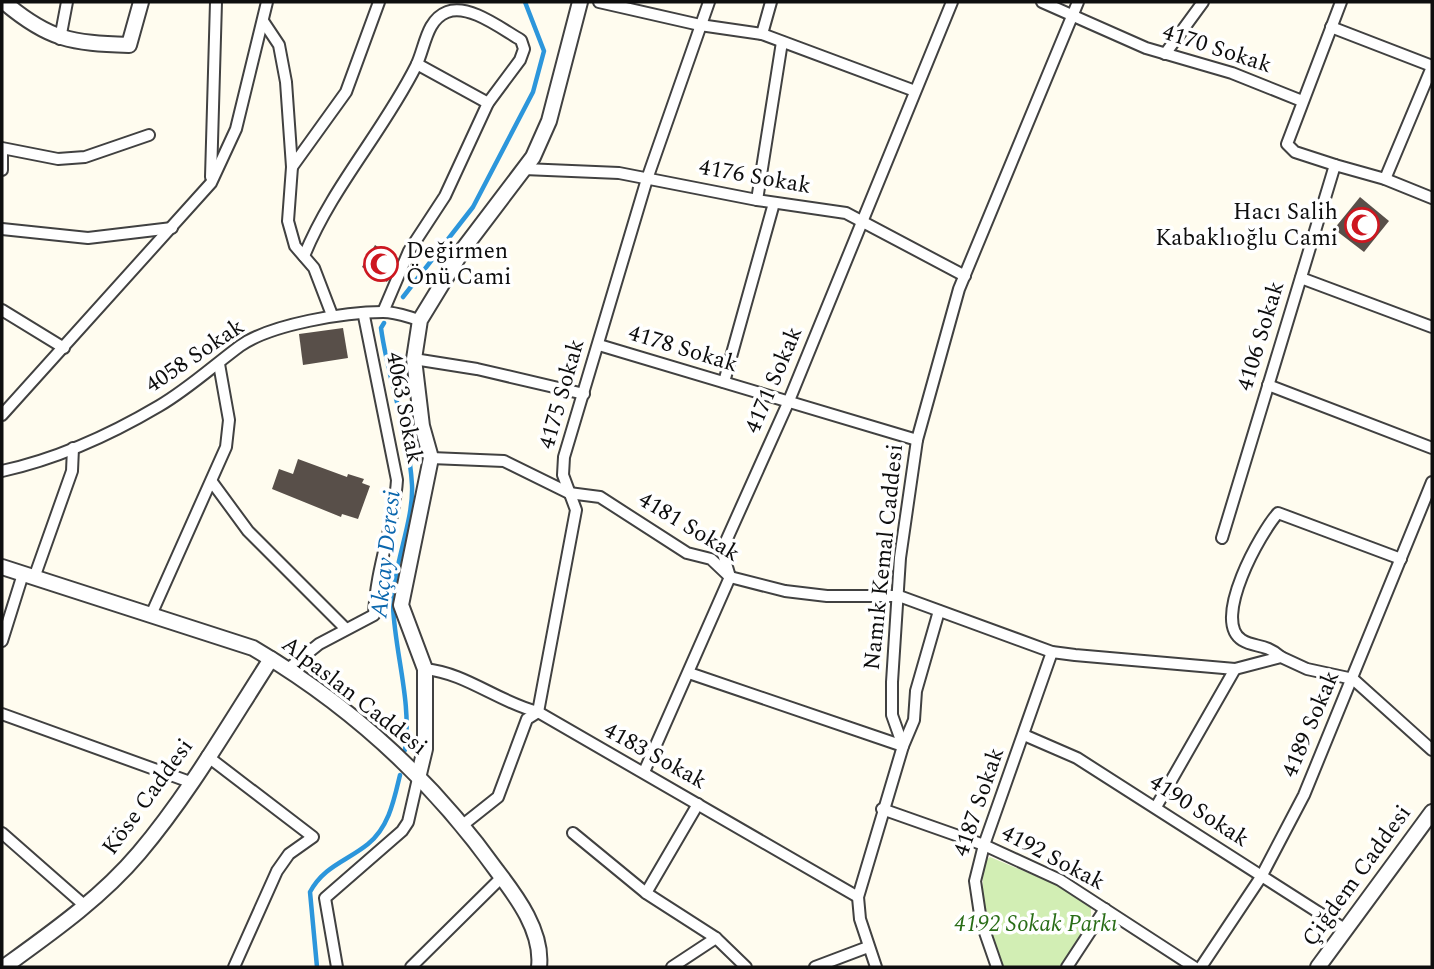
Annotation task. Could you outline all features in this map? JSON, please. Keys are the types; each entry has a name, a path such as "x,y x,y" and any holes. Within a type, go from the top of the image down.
{"street":[{"path":"4,2 31,25 60,39 129,45 141,2"},
{"path":"60,39 67,2"},
{"path":"211,183 216,2"},
{"path":"2,414 211,183 236,129 267,2"},
{"path":"292,167 346,92 379,2"},
{"path":"337,967 325,898 402,831 408,822 425,749 425,669 401,605 430,458 422,426 414,359 420,320 464,248 533,157 549,121 580,2"},
{"path":"599,2 700,25 762,34 915,91"},
{"name":"4175 Sokak","path":"464,824 498,797 527,719 538,712 576,510 563,475 565,457 647,179 709,2"},
{"path":"762,34 771,2"},
{"name":"4171 Sokak","path":"730,577 722,550 788,403 952,2"},
{"name":"4170 Sokak","path":"1042,2 1165,54 1232,73 1302,101"},
{"name":"Namık Kemal Caddesi","path":"903,746 892,715 901,558 917,440 965,276 1078,2"},
{"path":"1165,54 1203,2"},
{"path":"1341,2 1288,138 1289,149 1385,178 1432,198"},
{"path":"304,256 317,223 417,64 428,30 444,13 456,9 472,14 521,40 524,49 520,60 488,103 445,196 409,251 383,312"},
{"path":"263,21 279,45 286,82 292,167 288,221 295,246 314,268 332,315"},
{"path":"1331,27 1432,66 1385,178"},
{"path":"757,200 782,42"},
{"path":"417,64 488,103"},
{"path":"2,170 2,151 58,159 85,157 149,135"},
{"name":"4106 Sokak","path":"1222,538 1335,165"},
{"name":"4176 Sokak","path":"524,169 620,173 757,200 846,213 965,276"},
{"path":"724,382 774,203"},
{"path":"2,229 88,238 172,228"},
{"path":"1301,278 1432,327"},
{"path":"2,310 64,348"},
{"name":"4058 Sokak","path":"2,471 34,464 150,411 251,341 332,315 364,316 383,312 420,320"},
{"name":"4063 Sokak","path":"288,669 345,628 374,615 375,581 396,505 397,480 364,316"},
{"name":"4178 Sokak","path":"598,345 917,440"},
{"path":"414,359 477,369 584,394"},
{"path":"151,615 226,447 229,419 219,364"},
{"path":"1268,385 1432,448"},
{"path":"2,641 72,471 73,448"},
{"name":"4181 Sokak","path":"430,458 504,461 569,493 600,497 687,552 711,559 730,577 785,591 827,596 899,596 1052,652 1235,669 1281,657"},
{"path":"212,482 248,531 345,628"},
{"name":"4189 Sokak","path":"1201,967 1261,877 1304,795 1432,482"},
{"path":"1401,559 1278,513 1263,530 1239,586 1231,615 1233,630 1242,640 1270,647 1281,657 1307,668 1353,679 1432,750"},
{"name":"Alpaslan Caddesi","path":"2,567 253,648 288,669 349,715 418,774 464,824 525,915 539,951 539,967"},
{"path":"644,772 690,673 730,577"},
{"path":"876,967 868,947 858,897 882,808 914,720 916,691 939,611"},
{"name":"4187 Sokak","path":"997,967 976,900 975,881 984,845 1052,652"},
{"name":"Köse Caddesi","path":"4,967 84,905 139,853 190,782 271,659"},
{"name":"4183 Sokak","path":"425,669 450,671 512,706 538,712 858,897"},
{"path":"1156,807 1235,669"},
{"path":"690,673 903,746"},
{"path":"2,714 190,782"},
{"name":"4190 Sokak","path":"1024,735 1077,758 1346,930"},
{"path":"207,756 313,837 289,854 277,871 234,967"},
{"path":"646,893 698,804"},
{"name":"4192 Sokak","path":"882,808 984,845 1060,880 1194,967"},
{"name":"Çiğdem Caddesi","path":"1318,967 1432,812"},
{"path":"2,833 84,905"},
{"path":"573,833 646,893 716,938 746,967"},
{"path":"411,967 502,877"},
{"path":"1067,967 1105,909"},
{"path":"672,967 716,938"},
{"path":"815,967 868,947"},
{"path":"539,951 548,967"}],"green space":[{"name":"4192 Sokak Parkı","path":"990,857 1055,884 1091,908 1091,921 1061,967 1004,967 984,901 983,875 986,860"}],"building":[{"name":"Hacı Salih Kabaklıoğlu Cami","path":"1360,197 1389,221 1364,252 1334,229"},
{"name":"Değirmen Önü Cami","path":"375,245 397,260 387,282 362,267"},
{"path":"343,328 348,358 303,365 299,334"},
{"path":"298,459 347,477 348,474 364,479 362,483 370,486 358,519 342,514 341,517 272,489 279,469 293,474"}],"waterway":[{"name":"Akçay Deresi","path":"403,297 473,207 533,92 544,51 525,2"},
{"name":"Akçay Deresi","path":"384,323 381,328 384,348 407,445 412,485 410,514 396,576 393,606 405,696 405,750"},
{"name":"Akçay Deresi","path":"317,967 310,892 322,876 368,844 381,830 390,812 400,775"}],"place":[{"name":"Hacı Salih Kabaklıoğlu Cami","path":"1362,225"},
{"name":"Değirmen Önü Cami","path":"381,264"}]}
